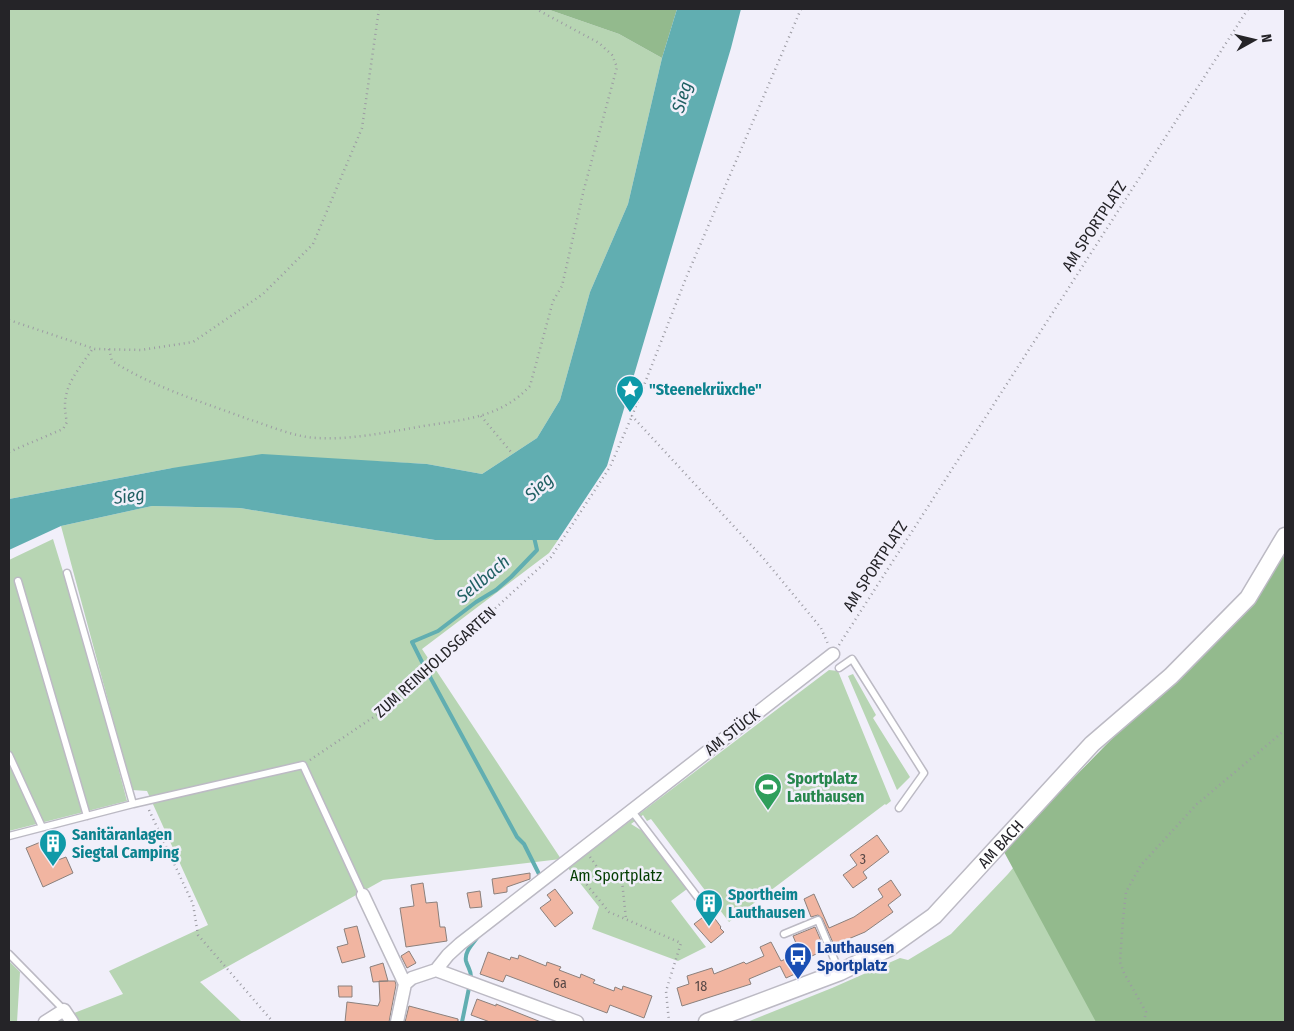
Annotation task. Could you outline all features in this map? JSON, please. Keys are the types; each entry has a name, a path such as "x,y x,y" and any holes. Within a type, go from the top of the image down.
{"street":[{"name":"AM BACH","path":"707,1022 840,972 889,948 934,916 1092,744 1171,676 1248,598 1285,536"},
{"name":"AM STÜCK","path":"436,970 460,944 833,654"},
{"path":"363,894 405,984 397,1022"},
{"path":"405,984 412,978 436,970 577,1022"},
{"path":"45,1022 64,1010 72,1022"}],"lane":[{"path":"68,573 133,804"},
{"path":"18,581 87,816"},
{"path":"839,668 852,659 924,773 899,808"},
{"path":"9,755 42,828"},
{"path":"9,836 133,804 303,765 363,894"},
{"path":"631,810 702,903"},
{"path":"784,934 818,920 840,972"},
{"path":"9,954 64,1010"}],"path":[{"path":"9,320 93,348 142,350 193,342 263,294 313,244 362,128 380,9"},
{"path":"109,349 112,361 129,372 193,399 284,432 314,438 356,438 481,416 502,408 523,393 530,386 553,301 562,286 589,171 617,67 612,55 599,43 536,9"},
{"path":"800,9 686,278 632,416 764,559 821,628 833,654"},
{"name":"AM SPORTPLATZ","path":"833,654 1248,9"},
{"path":"9,452 63,429 67,422 64,408 69,385 93,348"},
{"path":"481,416 511,452"},
{"name":"ZUM REINHOLDSGARTEN","path":"303,765 387,708 551,557 610,467 632,416"},
{"path":"1144,1022 1146,1012 1124,973 1120,962 1122,919 1126,892 1141,865 1197,804 1285,730"},
{"path":"145,802 193,904 198,935 273,1022"},
{"path":"583,848 608,882 631,881"},
{"path":"567,860 609,912 681,943 666,992 669,1022"},
{"path":"622,881 626,919"}],"green space":[{"path":"9,9 547,9 619,34 662,58 628,204 590,292 560,400 537,438 482,474 427,464 370,461 172,468 9,499"},
{"path":"547,9 677,9 662,58 619,34"},
{"path":"152,506 240,508 435,540 558,540 549,553 422,649 561,859 383,880 200,982 242,1022 58,1022 69,1015 123,994 109,971 208,925 147,791 132,790 61,526"},
{"path":"1285,537 1285,1022 1096,1022 1003,850 1249,599"},
{"path":"53,539 88,653 127,801 9,831 9,560"},
{"name":"Sportplatz Lauthausen","path":"829,670 838,671 891,801 729,922 651,819 647,821 643,815 631,824 644,832 687,889 671,901 706,947 678,961 592,929 599,907 568,868"},
{"path":"853,674 876,715 873,718 910,777 897,790 848,676"},
{"path":"1066,805 1285,1022 747,1022 900,958 908,960 951,934 1008,874"},
{"path":"9,961 20,972 17,1022 9,1022"}],"water":[{"name":"Sieg","path":"677,9 741,9 607,466 558,540 435,540 240,508 152,506 61,526 9,550 9,499 172,468 262,454 427,464 482,474 537,438 560,400 590,292 628,204 662,58"}],"building":[{"path":"877,835 889,852 863,872 867,878 853,888 843,875 857,865 850,855"},
{"name":"Sanitäranlagen Siegtal Camping","path":"48,839 58,860 66,857 73,873 43,887 26,848"},
{"path":"530,873 530,879 507,887 507,892 494,894 492,879"},
{"path":"891,880 901,895 888,905 893,912 865,932 834,945 822,918 818,915 811,917 804,899 814,894 829,928 854,917 883,897 878,889"},
{"path":"423,883 426,903 437,902 440,927 445,927 447,941 406,947 400,908 414,906 411,885"},
{"path":"555,889 573,913 555,927 540,908 551,900 547,895"},
{"path":"480,891 482,907 470,908 467,893"},
{"name":"Sportheim Lauthausen","path":"710,912 724,932 711,943 694,924"},
{"path":"357,926 365,957 342,963 337,947 348,944 344,929"},
{"path":"815,927 825,950 803,960 793,936"},
{"path":"771,942 781,961 788,958 795,974 786,978 780,966 749,979 751,984 682,1006 677,988 689,984 687,976 712,968 714,974 744,962 746,964 764,956 760,947"},
{"path":"409,951 416,963 407,968 401,956"},
{"path":"488,952 510,960 511,957 518,959 519,955 546,966 547,962 561,967 559,970 580,978 581,974 595,980 593,983 614,991 615,987 622,990 623,986 652,996 644,1018 610,1005 607,1013 506,975 503,982 480,974"},
{"path":"383,963 388,981 373,982 370,967"},
{"path":"379,981 395,981 396,985 389,1022 345,1022 347,1002 378,1006 380,1001"},
{"path":"338,986 352,986 352,997 339,997"},
{"path":"477,999 496,1006 496,1004 541,1022 490,1022 471,1015"},
{"path":"409,1006 458,1019 458,1022 405,1022"}],"waterway":[{"name":"Sellbach","path":"422,662 412,642 438,631 476,602 496,590 537,550 534,537"},
{"name":"Sellbach","path":"429,675 540,876"},
{"name":"Sellbach","path":"471,977 466,957 468,950 479,935"},
{"name":"Sellbach","path":"462,1022 469,988"}],"place":[{"name":"\"Steenekrüxche\"","path":"630,413"},
{"name":"Sportplatz Lauthausen","path":"768,811"},
{"name":"Sanitäranlagen Siegtal Camping","path":"53,867"},
{"name":"Sportheim Lauthausen","path":"709,927"},
{"name":"Lauthausen Sportplatz","path":"798,980"}],"park label":[{"name":"Am Sportplatz","path":"616,875"}]}
